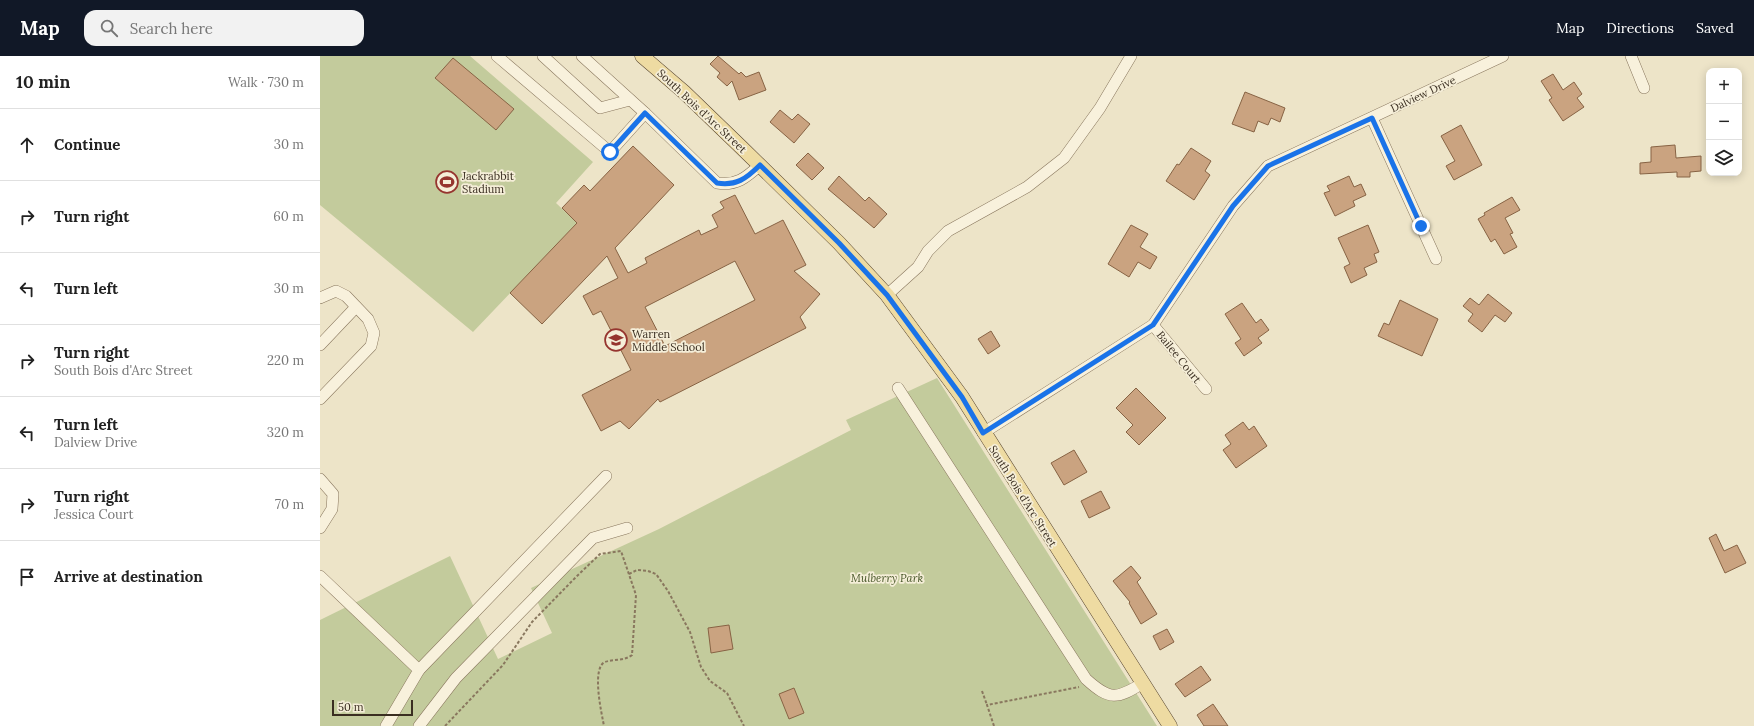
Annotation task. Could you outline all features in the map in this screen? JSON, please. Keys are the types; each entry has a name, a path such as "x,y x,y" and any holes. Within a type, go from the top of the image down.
{"main road":[{"name":"South Bois d'Arc Street","path":"642,56 684,92 760,165 839,243 887,295 962,397 983,433 1170,726"}],"street":[{"path":"497,56 610,152 645,113"},
{"path":"543,56 600,108 630,100"},
{"path":"582,56 645,113 717,183 737,183 747,178 760,165"},
{"path":"887,295 918,268 928,251 948,231 1027,187 1064,158 1100,108 1131,56"},
{"name":"Dalview Drive","path":"983,433 1153,325 1233,206 1268,166 1503,56"},
{"path":"1631,56 1644,88"},
{"path":"1372,118 1436,259"},
{"path":"320,298 336,291 346,296 368,319 374,333 370,346 320,399"},
{"path":"320,345 356,307"},
{"name":"Bailee Court","path":"1153,325 1206,389"},
{"path":"898,388 1086,679 1097,690 1115,696 1124,694 1143,683"},
{"path":"386,726 419,670 606,476"},
{"path":"320,478 333,494 332,509 320,528"},
{"path":"419,726 456,678 593,538 627,528"},
{"path":"320,576 419,670"}],"path":[{"path":"445,726 503,665 532,622 600,554 621,551 636,595 632,656 605,662 600,667 598,690 604,726"},
{"path":"629,574 637,570 648,570 656,574 668,591 690,632 701,667 710,680 727,693 744,726"},
{"path":"986,705 1090,683"},
{"path":"982,691 994,726"}],"green space":[{"name":"Jackrabbit Stadium","path":"320,56 470,56 593,162 556,203 577,223 473,332 320,205"},
{"name":"Mulberry Park","path":"937,378 1157,726 320,726 320,620 450,556 498,659 552,633 531,588 659,529 851,430 846,420"}],"building":[{"path":"718,56 739,74 741,72 746,77 759,72 766,90 739,100 732,81 727,86 717,77 720,73 710,64"},
{"path":"453,58 514,109 496,130 435,78"},
{"path":"1553,74 1563,90 1574,82 1582,94 1577,98 1584,107 1563,121 1549,100 1552,98 1541,81"},
{"path":"1245,92 1285,108 1280,122 1271,118 1268,125 1258,121 1254,132 1232,124"},
{"path":"780,110 792,120 798,114 810,124 794,143 770,122"},
{"path":"1461,125 1482,165 1454,180 1446,166 1455,161 1441,136"},
{"path":"1675,145 1676,158 1701,156 1701,171 1690,172 1690,177 1677,177 1677,172 1640,174 1640,163 1651,162 1651,147"},
{"path":"633,146 674,185 615,248 628,273 647,263 645,258 699,230 701,235 718,227 712,215 724,208 720,202 735,195 755,234 783,220 806,265 794,271 820,294 800,317 806,328 660,402 658,399 629,429 620,421 601,431 582,395 631,370 601,311 593,315 583,296 618,278 607,256 542,324 510,293 577,223 562,208 584,185 590,191","holes":["735,261 755,300 665,346 645,307"]},
{"path":"1191,148 1211,161 1205,171 1210,175 1194,200 1166,181 1177,164 1179,165"},
{"path":"808,153 824,168 812,180 796,165"},
{"path":"839,176 865,201 869,197 887,214 874,228 828,189"},
{"path":"1349,176 1354,187 1361,184 1366,195 1353,201 1355,206 1335,216 1324,193 1330,191 1327,186"},
{"path":"1512,197 1520,210 1505,218 1513,233 1510,234 1517,247 1504,254 1495,239 1491,242 1478,219 1485,215 1484,213"},
{"path":"1131,225 1148,234 1140,247 1157,257 1150,269 1138,262 1129,277 1108,264"},
{"path":"1368,225 1379,252 1374,254 1377,262 1364,268 1367,275 1351,283 1344,267 1350,264 1338,238"},
{"path":"1488,294 1512,313 1505,322 1495,315 1482,332 1468,321 1473,314 1463,306 1470,298 1479,305"},
{"path":"1400,300 1438,319 1422,356 1378,336 1384,323 1389,325"},
{"path":"1242,303 1256,323 1261,319 1269,330 1258,338 1262,343 1244,356 1235,343 1241,339 1225,314"},
{"path":"991,331 1000,346 988,354 978,339"},
{"path":"1136,388 1166,418 1139,445 1126,432 1133,425 1116,408"},
{"path":"1243,422 1249,430 1254,426 1267,446 1236,468 1223,450 1231,444 1225,435"},
{"path":"1074,450 1087,472 1064,485 1051,463"},
{"path":"1101,491 1110,508 1089,518 1081,501"},
{"path":"1716,534 1724,551 1737,545 1746,563 1725,573 1709,538"},
{"path":"1131,566 1141,578 1137,582 1157,614 1141,624 1129,603 1130,602 1113,581"},
{"path":"729,625 733,649 711,653 708,628"},
{"path":"1167,629 1174,642 1160,650 1153,636"},
{"path":"1201,666 1211,680 1185,697 1175,684"},
{"path":"794,688 804,713 789,719 779,694"},
{"path":"1213,704 1228,726 1204,726 1197,715"}],"place":[{"name":"Jackrabbit Stadium","path":"447,182"},
{"name":"Warren Middle School","path":"616,340"}],"route":[{"path":"610,152 645,113 717,183 737,183 747,178 760,165 839,243 887,295 962,397 983,433 1153,325 1233,206 1268,166 1372,118 1421,226"}]}
